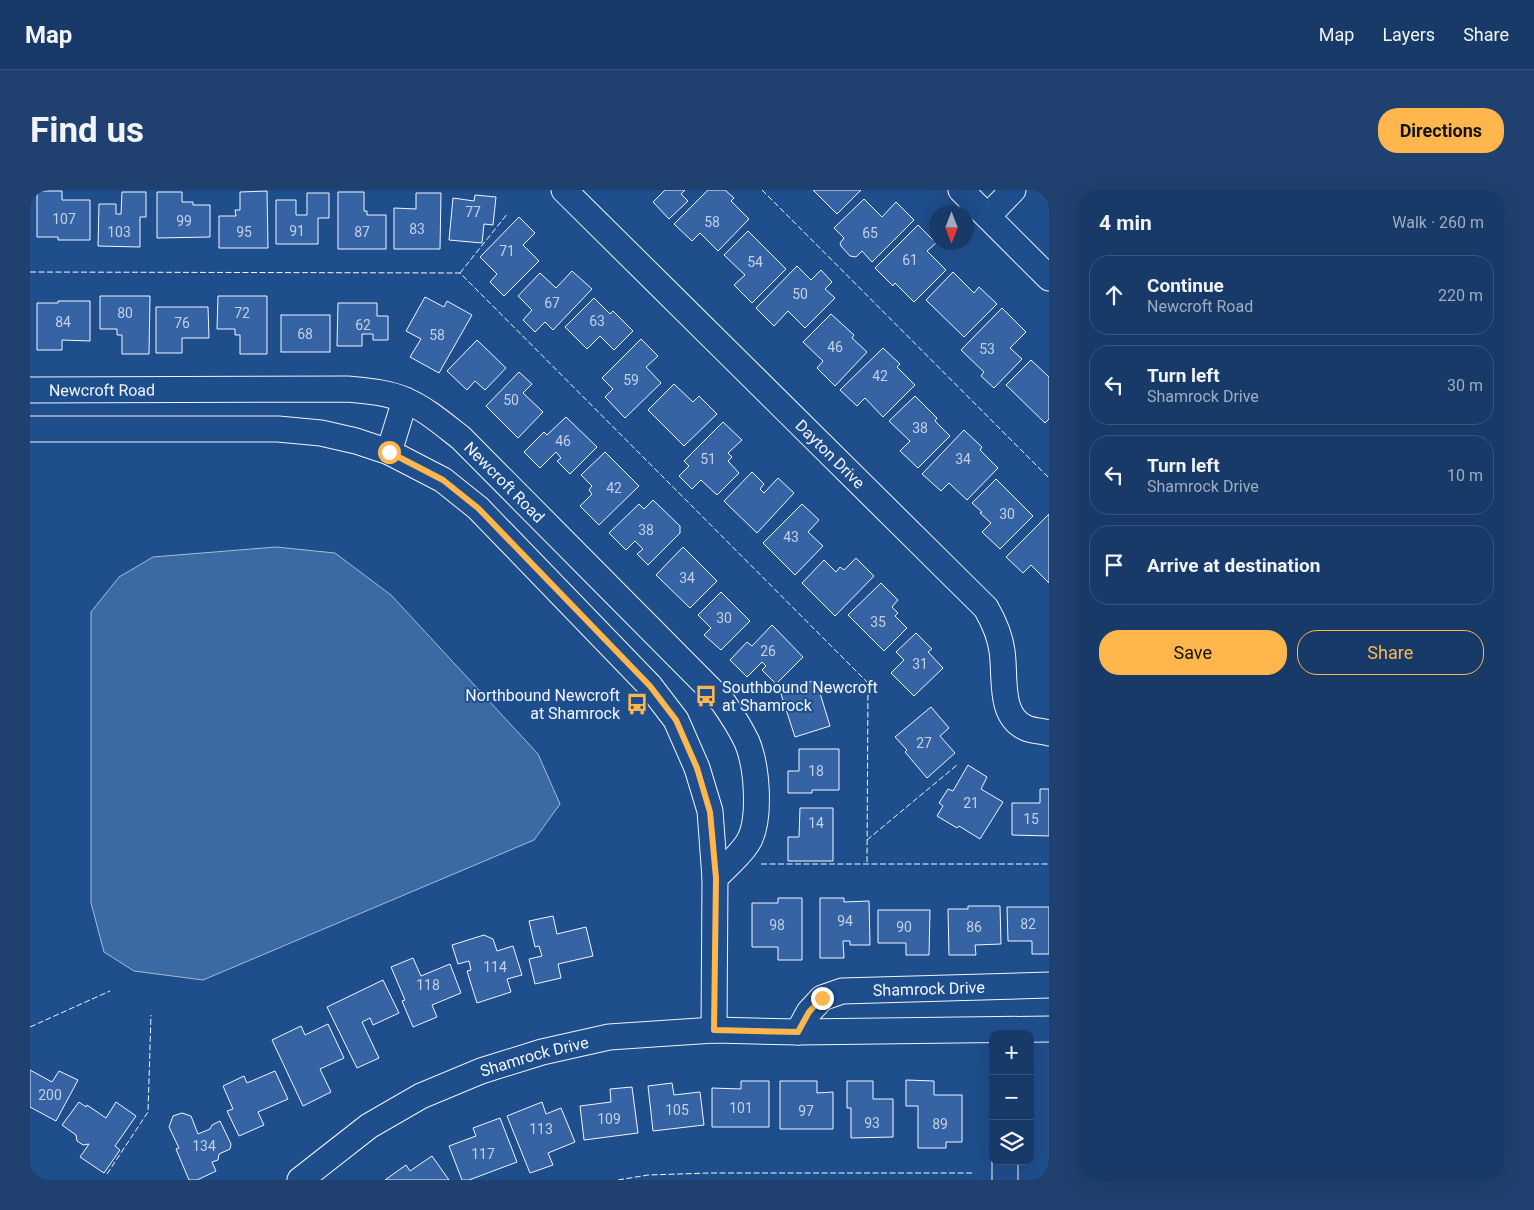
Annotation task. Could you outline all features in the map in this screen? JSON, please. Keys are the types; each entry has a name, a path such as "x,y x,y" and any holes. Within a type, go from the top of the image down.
{"street":[{"name":"Dayton Drive","path":"564,190 986,608 999,636 1002,652 1005,703 1012,717 1025,728 1049,733"},
{"path":"961,190 1049,278"},
{"path":"988,216 1013,190"},
{"name":"Newcroft Road","path":"30,390 347,389 383,393 405,400 431,414 461,438 723,702 737,722 748,744 755,773 756,817 748,843 716,878"},
{"path":"389,452 405,400"},
{"path":"30,429 278,429 321,433 356,441 389,452 443,480 478,508 650,686 676,720 697,768 710,812 716,878 714,1030"},
{"name":"Shamrock Drive","path":"798,1032 809,1012 822,998 842,991 1049,985"},
{"name":"Shamrock Drive","path":"1034,1030 1049,1029"},
{"name":"Shamrock Drive","path":"300,1180 369,1126 421,1096 480,1071 542,1052 609,1037 714,1030 989,1032"},
{"path":"1004,1180 1005,1165"}],"water":[{"path":"276,547 335,553 391,595 538,754 560,804 534,840 203,980 134,971 104,952 91,903 91,612 119,577 153,557"}],"building":[{"path":"665,190 685,190 681,194 688,201 669,219 653,202"},
{"path":"708,190 725,190 734,198 731,201 749,219 718,251 700,233 692,241 674,224"},
{"path":"813,190 861,190 837,214"},
{"path":"37,191 62,191 62,200 90,200 90,240 58,240 58,237 37,237"},
{"path":"267,191 268,248 219,248 219,216 236,216 235,210 240,210 240,192"},
{"path":"122,192 146,192 146,217 140,217 140,247 98,246 99,204 116,204 116,214 121,214"},
{"path":"157,192 182,192 182,202 193,202 193,205 210,205 210,237 157,238"},
{"path":"338,192 364,192 364,211 367,211 367,215 386,215 386,249 338,249"},
{"path":"307,193 329,193 329,218 318,218 318,244 276,244 276,200 296,200 296,215 307,215"},
{"path":"416,193 441,193 440,249 394,249 394,208 416,209"},
{"path":"475,195 496,197 493,225 484,224 482,243 449,240 453,198 474,201"},
{"path":"864,199 882,217 896,202 914,220 872,262 862,251 856,257 850,256 840,243 844,238 834,228"},
{"path":"519,217 535,233 523,245 539,261 504,296 490,282 497,274 480,257"},
{"path":"918,225 929,236 929,249 927,251 946,270 914,302 895,283 893,286 875,268"},
{"path":"748,231 786,269 752,303 734,285 745,275 724,255"},
{"path":"797,266 811,280 821,270 832,282 825,289 835,298 805,328 788,311 774,326 756,308"},
{"path":"572,271 592,289 553,330 545,322 535,332 523,320 532,310 518,296 540,273 556,288"},
{"path":"953,272 974,293 979,287 997,304 964,337 926,300"},
{"path":"100,296 150,296 149,354 122,354 122,335 117,335 117,329 100,329"},
{"path":"218,296 267,296 267,354 240,354 240,335 235,335 235,329 217,329"},
{"path":"425,297 444,307 447,301 472,315 439,373 410,357 421,339 406,331"},
{"path":"594,298 610,314 613,311 633,331 614,350 600,336 587,349 565,327"},
{"path":"58,301 90,301 90,341 62,340 62,350 37,350 37,303 58,303"},
{"path":"338,303 377,303 377,316 388,316 388,340 373,340 373,334 362,334 362,346 337,346"},
{"path":"156,307 208,307 209,338 182,338 182,353 156,353"},
{"path":"1002,308 1026,332 1010,348 1022,359 994,388 981,376 984,372 961,350"},
{"path":"831,314 854,335 852,338 867,352 835,386 817,368 823,361 803,342"},
{"path":"281,315 330,315 330,352 281,352"},
{"path":"641,339 658,356 646,367 661,383 625,418 605,397 613,389 602,378"},
{"path":"477,340 506,368 485,390 475,381 467,390 447,371"},
{"path":"883,348 900,364 897,367 915,385 883,417 865,398 857,406 840,390"},
{"path":"1031,360 1049,377 1049,419 1045,423 1006,385"},
{"path":"519,372 532,384 523,393 543,412 518,438 486,406"},
{"path":"674,384 693,402 699,396 717,414 684,446 648,410"},
{"path":"915,396 937,418 935,421 950,436 918,468 900,451 910,441 889,421"},
{"path":"566,417 597,447 570,474 557,461 561,458 556,452 540,468 524,452 544,432 547,435"},
{"path":"723,422 742,440 728,453 732,457 728,461 739,473 717,495 701,480 692,489 679,476 689,466 684,461"},
{"path":"964,430 982,447 980,450 998,468 967,500 949,483 941,491 922,474"},
{"path":"605,452 639,486 599,525 580,506 592,494 589,490 592,486 581,475"},
{"path":"752,472 764,484 760,489 764,493 778,478 794,493 757,533 724,501"},
{"path":"996,479 1033,516 1000,549 982,532 991,523 972,503"},
{"path":"653,500 680,526 680,533 648,565 637,554 643,549 635,541 626,550 609,533 639,504 644,509"},
{"path":"802,504 819,520 808,532 823,546 795,575 763,543"},
{"path":"1049,514 1049,583 1031,565 1023,573 1006,557"},
{"path":"683,547 717,581 690,608 656,575"},
{"path":"856,558 874,576 835,616 802,583 824,560 836,572 840,567 844,570"},
{"path":"881,583 898,600 892,607 898,613 895,616 907,628 884,651 848,615"},
{"path":"721,592 750,621 721,650 704,635 711,628 698,615"},
{"path":"772,625 803,657 776,684 762,670 766,666 762,662 747,677 730,660 747,642 752,646"},
{"path":"916,633 932,649 928,652 943,668 914,696 891,673 904,660 896,652"},
{"path":"816,680 830,726 795,737 780,691"},
{"path":"931,707 949,728 940,736 955,753 927,778 895,737"},
{"path":"799,749 839,749 839,790 812,790 812,793 788,793 788,771 799,771"},
{"path":"968,765 987,777 981,789 1003,802 980,839 959,826 957,828 937,816 943,806 939,803 948,789 953,791"},
{"path":"1040,789 1049,789 1049,836 1012,835 1012,803 1040,803"},
{"path":"800,808 833,808 833,861 788,861 788,837 799,837"},
{"path":"778,898 802,898 802,960 778,960 778,947 752,947 752,903 778,903"},
{"path":"820,898 844,898 844,902 869,901 870,945 850,945 850,941 843,941 844,958 820,958"},
{"path":"968,906 1000,906 1001,944 975,945 976,955 949,955 948,909 968,909"},
{"path":"1007,907 1049,907 1049,954 1032,954 1032,941 1008,941"},
{"path":"878,910 930,910 929,955 906,955 906,943 878,943"},
{"path":"553,916 557,934 586,927 593,956 558,964 561,978 535,984 529,959 542,956 539,946 535,947 529,921"},
{"path":"484,935 493,939 497,951 513,946 522,975 507,979 511,992 477,1003 467,971 471,970 469,961 458,964 452,945"},
{"path":"413,958 421,976 450,964 461,993 432,1005 437,1017 413,1027 402,1001 405,1000 391,967"},
{"path":"383,980 399,1013 373,1025 370,1018 362,1022 379,1058 357,1068 327,1007"},
{"path":"328,1024 344,1058 320,1069 331,1092 303,1106 272,1040 301,1026 305,1035"},
{"path":"30,1070 52,1082 59,1071 78,1080 56,1121 30,1107"},
{"path":"275,1071 288,1099 258,1112 264,1125 239,1136 227,1111 233,1109 223,1086 244,1076 247,1083"},
{"path":"906,1080 934,1081 934,1095 962,1095 962,1142 946,1142 946,1148 918,1148 918,1106 906,1106"},
{"path":"741,1081 769,1081 769,1127 712,1127 712,1088 741,1089"},
{"path":"780,1081 817,1081 817,1093 833,1092 833,1129 780,1129"},
{"path":"847,1081 873,1081 873,1099 893,1099 893,1137 851,1138 851,1108 847,1108"},
{"path":"672,1083 674,1095 700,1092 704,1125 653,1131 648,1086"},
{"path":"632,1087 638,1133 584,1140 580,1106 611,1102 610,1089"},
{"path":"79,1102 106,1118 116,1102 136,1116 115,1146 120,1150 104,1173 80,1157 89,1144 83,1145 77,1141 76,1135 62,1125"},
{"path":"542,1102 546,1114 561,1108 575,1142 548,1153 553,1165 530,1173 507,1116"},
{"path":"182,1113 191,1116 198,1134 210,1129 212,1125 220,1121 231,1144 230,1149 219,1154 218,1160 212,1162 216,1171 197,1180 189,1180 176,1149 179,1148 169,1127 173,1116"},
{"path":"500,1118 517,1162 469,1180 462,1180 449,1146 476,1136 473,1128"},
{"path":"432,1156 449,1180 385,1180 406,1165 410,1171"}],"fence":[{"path":"762,190 1049,478"},
{"path":"460,273 508,213"},
{"path":"30,272 460,273 868,683 867,864"},
{"path":"867,840 957,765"},
{"path":"761,864 1049,864"},
{"path":"30,1027 110,991"},
{"path":"107,1174 148,1112 151,1015"},
{"path":"618,1180 648,1175 709,1173 973,1173"}],"place":[{"name":"Southbound Newcroft at Shamrock","path":"706,696"},
{"name":"Northbound Newcroft at Shamrock","path":"637,704"}],"route":[{"path":"389,452 443,480 478,508 650,686 676,720 697,768 710,812 716,878 714,1030 798,1032 809,1012 822,998"}]}
